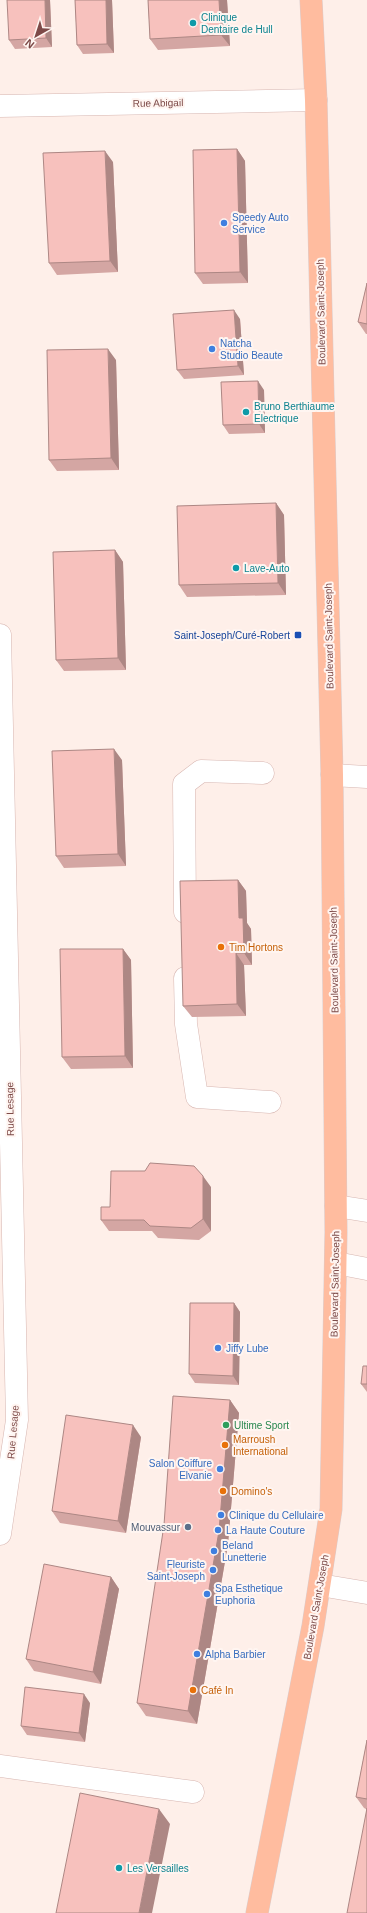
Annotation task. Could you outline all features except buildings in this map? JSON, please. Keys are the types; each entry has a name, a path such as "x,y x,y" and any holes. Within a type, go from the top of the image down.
{"main road":[{"name":"Boulevard Saint-Joseph","path":"257,1913 320,1585 331,1509 336,1263 332,775 316,100 311,0"}],"street":[{"name":"Rue Abigail","path":"0,106 316,100"},
{"name":"Rue Lesage","path":"0,634 17,1420 0,1534"},
{"path":"185,931 184,784 201,771 263,773"},
{"path":"332,775 367,777"},
{"path":"185,954 186,1024 197,1097 270,1102"},
{"path":"336,1206 367,1211"},
{"path":"336,1263 367,1269"},
{"path":"320,1585 367,1593"},
{"path":"0,1766 193,1792"}],"place":[{"name":"Clinique Dentaire de Hull","path":"193,23"},
{"name":"Speedy Auto Service","path":"224,223"},
{"name":"Natcha Studio Beaute","path":"212,349"},
{"name":"Bruno Berthiaume Electrique","path":"246,412"},
{"name":"Lave-Auto","path":"236,568"},
{"name":"Saint-Joseph/Curé-Robert","path":"298,635"},
{"name":"Tim Hortons","path":"221,947"},
{"name":"Jiffy Lube","path":"218,1348"},
{"name":"Ultime Sport","path":"226,1425"},
{"name":"Marroush International","path":"225,1445"},
{"name":"Salon Coiffure Elvanie","path":"220,1469"},
{"name":"Domino's","path":"223,1491"},
{"name":"Clinique du Cellulaire","path":"221,1515"},
{"name":"Mouvassur","path":"188,1527"},
{"name":"La Haute Couture","path":"218,1530"},
{"name":"Beland Lunetterie","path":"214,1551"},
{"name":"Fleuriste Saint-Joseph","path":"213,1570"},
{"name":"Spa Esthetique Euphoria","path":"207,1594"},
{"name":"Alpha Barbier","path":"197,1654"},
{"name":"Café In","path":"193,1690"},
{"name":"Les Versailles","path":"119,1868"}]}
